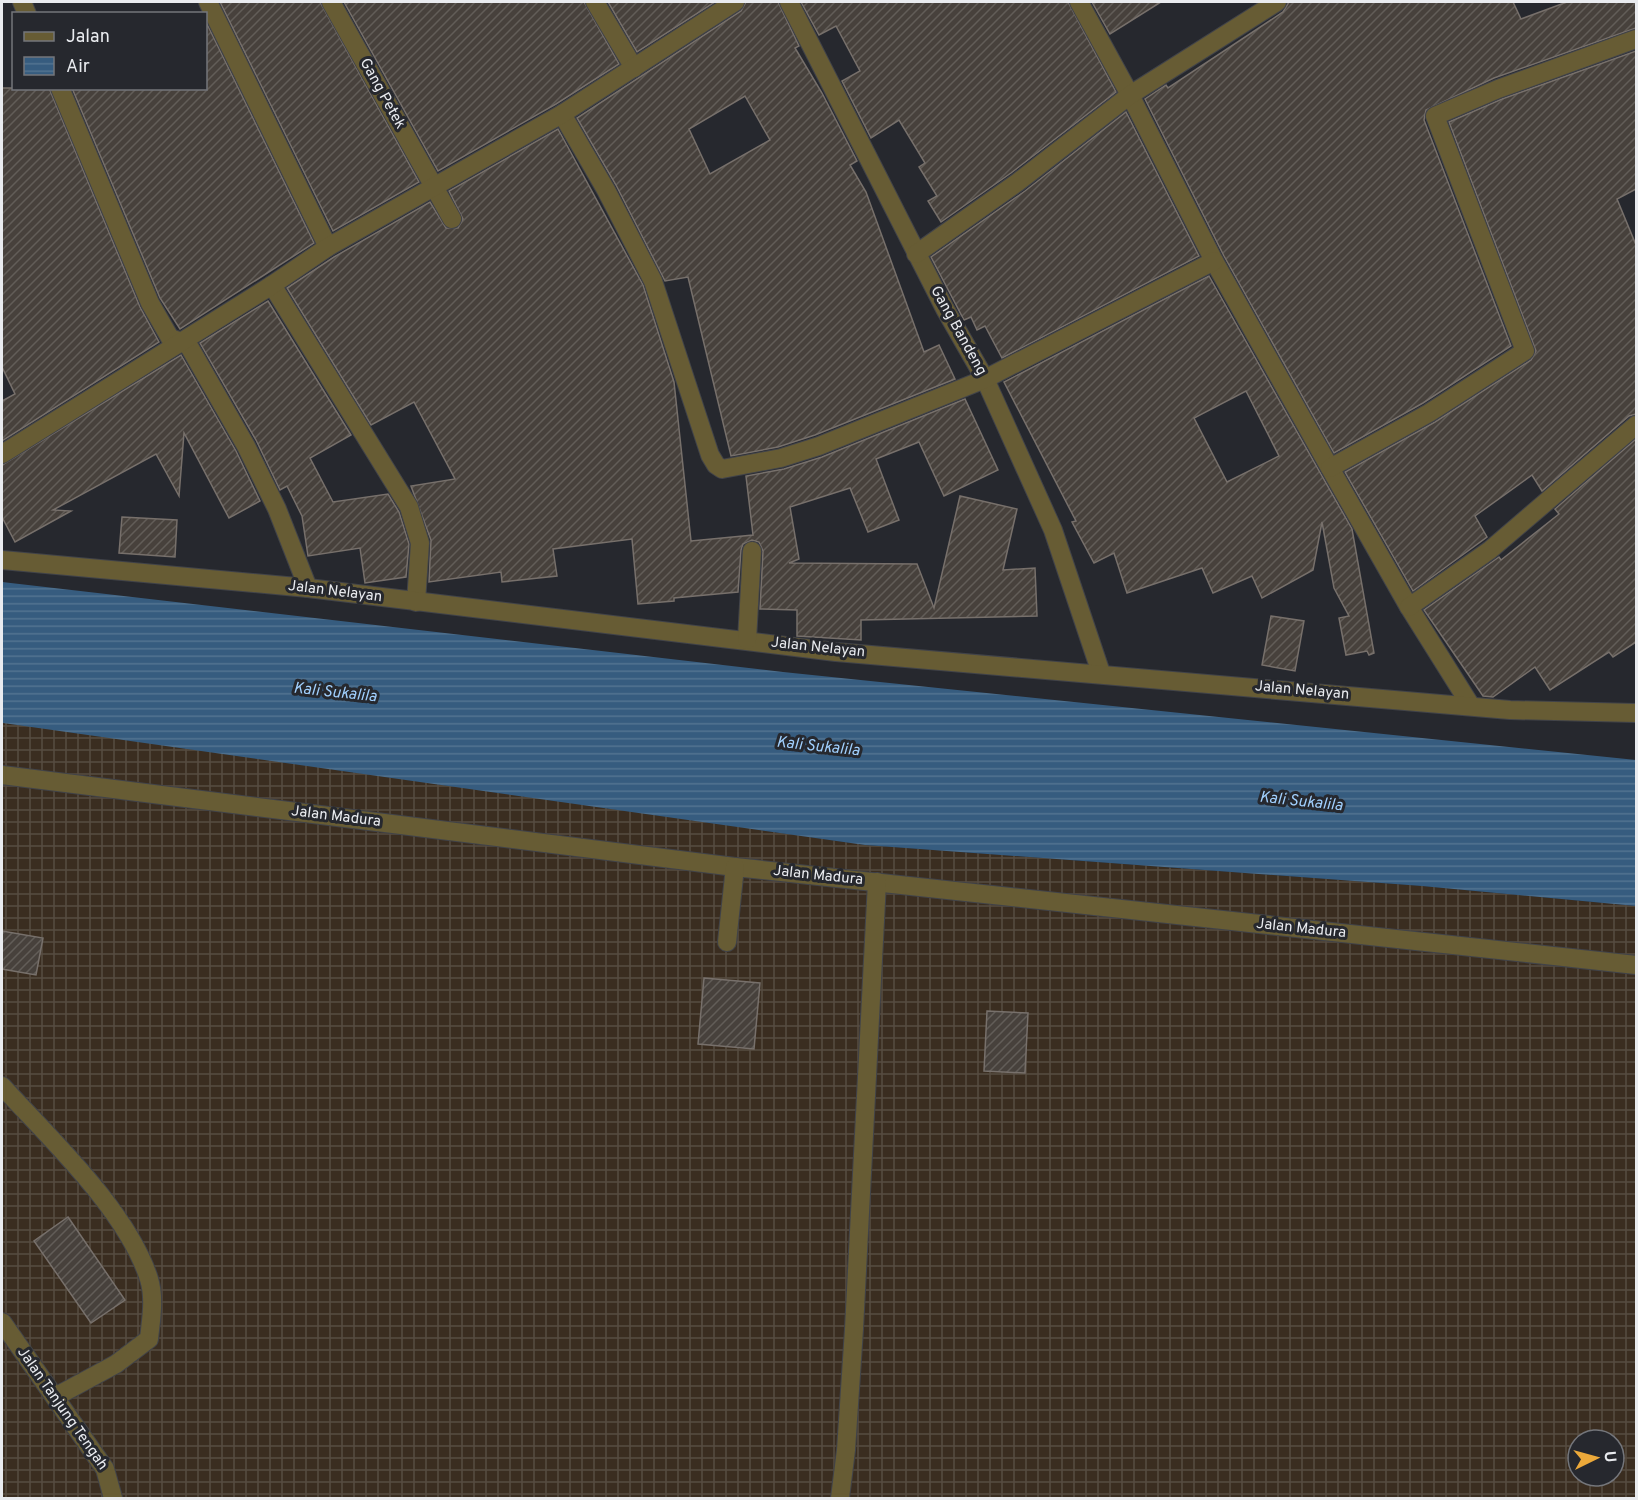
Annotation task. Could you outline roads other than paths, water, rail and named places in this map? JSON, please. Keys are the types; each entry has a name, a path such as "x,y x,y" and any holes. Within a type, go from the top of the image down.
{"street":[{"path":"208,2 328,247"},
{"name":"Gang Petek","path":"331,2 452,219"},
{"path":"595,2 634,68"},
{"path":"2,454 273,285 328,247 562,114 735,2"},
{"name":"Gang Bandeng","path":"789,2 916,254 985,379 1053,530 1101,673"},
{"path":"1079,2 1130,95 1214,261 1409,608 1471,706"},
{"path":"916,254 1018,182 1130,95 1277,2"},
{"path":"1330,468 1430,413 1525,351 1435,116 1498,89 1636,39"},
{"path":"61,90 150,303 170,338 190,348 246,446 277,509 308,588"},
{"path":"562,114 606,190 654,281 711,455 716,465 722,469 781,458 819,446 985,379 1214,261"},
{"path":"273,285 411,512 420,543 416,602"},
{"path":"1409,608 1490,549 1636,425"},
{"path":"747,640 752,551"},
{"name":"Jalan Nelayan","path":"2,560 308,588 836,651 1510,710 1636,713"},
{"name":"Jalan Madura","path":"2,775 735,867 1636,965"},
{"path":"727,942 735,867"},
{"path":"840,1498 846,1450 854,1329 877,882"},
{"path":"2,1086 93,1187 136,1246 149,1281 153,1305 149,1339 116,1364 55,1397"},
{"name":"Jalan Tanjung Tengah","path":"2,1322 105,1469 113,1498"}],"water":[{"name":"Kali Sukalila","path":"2,582 783,672 1636,760 1636,906 1422,886 865,845 3,723"}]}
